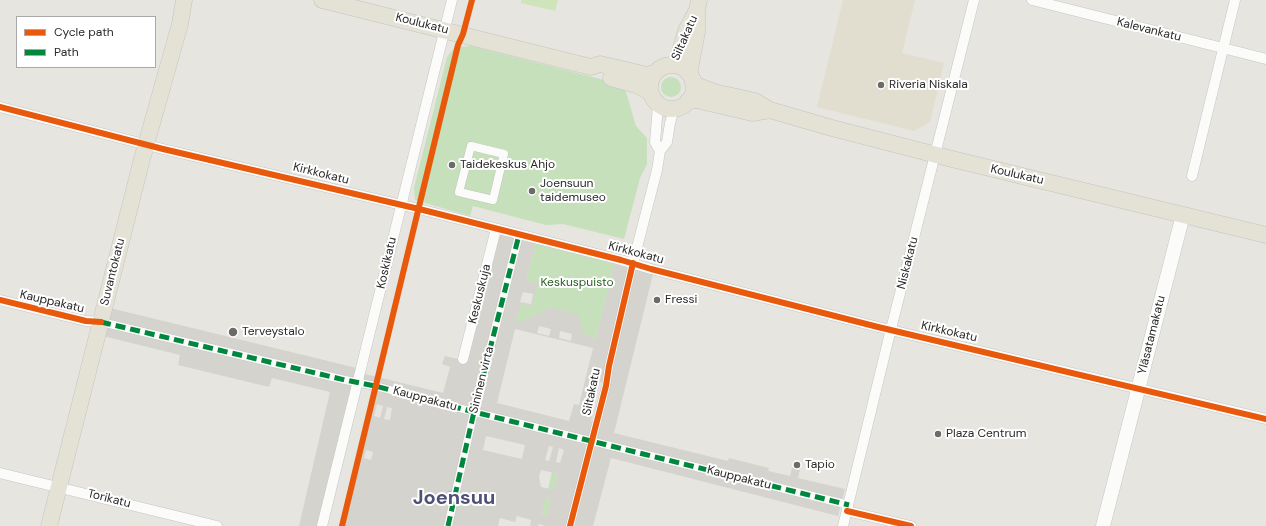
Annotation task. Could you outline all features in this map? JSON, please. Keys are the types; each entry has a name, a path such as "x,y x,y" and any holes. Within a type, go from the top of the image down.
{"main road":[{"name":"Suvantokatu","path":"173,0 174,42"},
{"name":"Suvantokatu","path":"49,526 146,144 180,24 184,0"},
{"name":"Koulukatu","path":"322,0 591,67 600,64 647,75 654,74"},
{"name":"Siltakatu","path":"672,65 678,58 686,31 698,5"},
{"name":"Siltakatu","path":"691,79 697,32 698,5"},
{"path":"672,65 681,67 691,79 693,90 681,105 663,107 654,98 650,82 654,74 662,68 672,65"},
{"name":"Koulukatu","path":"591,67 596,73 636,85 654,98"},
{"name":"Koulukatu","path":"691,79 714,92 755,101 770,110 832,128 1266,235"},
{"name":"Koulukatu","path":"681,105 698,100 752,113 770,110"},
{"name":"Yläsatamakatu","path":"1103,526 1183,214"}],"street":[{"name":"Koskikatu","path":"322,526 452,0"},
{"name":"Niskakatu","path":"843,526 974,0"},
{"name":"Kalevankatu","path":"1032,0 1266,59"},
{"path":"1192,176 1235,0"},
{"name":"Siltakatu","path":"654,98 655,142 660,151"},
{"name":"Siltakatu","path":"570,526 606,386 609,366 657,170 660,151 667,142 670,123 681,105"},
{"name":"Kirkkokatu","path":"0,107 633,263 654,270 891,330 1266,419"},
{"path":"471,146 504,154 493,200 459,192 471,146"},
{"name":"Keskuskuja","path":"463,359 496,229"},
{"name":"Sininen virta","path":"448,526 474,412 519,235"},
{"name":"Kauppakatu","path":"0,300 86,321 101,322 358,383 848,508 911,526"},
{"name":"Torikatu","path":"0,473 217,526"}],"shaded area":[{"name":"Riveria Niskala","path":"843,0 915,0 902,53 944,63 930,122 914,131 817,107"},
{"path":"499,232 536,241 526,281 538,283 532,306 521,304 516,321 524,321 551,307 578,315 585,335 596,339 614,264 653,274 614,433 728,461 729,458 769,468 768,471 790,476 792,468 800,470 798,478 845,489 838,516 611,458 593,526 545,526 539,524 538,526 530,526 531,520 517,516 515,522 500,518 498,526 342,526 375,387 359,382 361,373 443,393 450,367 442,364 445,356 466,361","holes":["523,292 533,294 531,304 520,302","539,326 551,329 549,336 537,333","515,329 593,348 579,405 574,404 569,421 497,403","560,331 572,334 571,341 559,338","600,382 603,382 594,422 591,421","377,404 383,406 380,418 374,416","387,407 392,408 390,420 384,419","486,436 525,445 522,459 483,450","549,446 553,447 549,461 545,460","559,448 564,450 560,463 556,462","366,450 373,452 371,460 364,458","541,470 558,474 554,490 541,487 539,477","546,498 551,499 547,516 541,514"]},
{"path":"106,307 361,369 358,381 103,322"},
{"path":"102,324 357,383 322,526 299,526 330,392 272,378 269,387 178,365 180,355 99,335"}],"green space":[{"path":"521,0 558,0 555,11 521,3"},
{"path":"471,46 624,85 636,126 647,138 647,164 640,178 624,239 563,224 546,225 473,206 470,216 415,200 414,188 447,57 455,47"},
{"path":"671,77 678,80 681,87 678,94 671,97 664,94 661,87 664,80"},
{"name":"Keskuspuisto","path":"536,241 615,261 596,339 585,335 551,307 524,322 516,321 521,303 532,306 537,284 526,281"},
{"path":"552,472 558,474 554,490 548,489"},
{"path":"545,498 552,499 547,516 541,514"}],"water":[{"path":"454,490 450,506 445,502 444,497 448,491"}],"marked path":[{"path":"448,526 474,412 519,235"},
{"path":"101,322 375,386 849,505"}],"cycle path":[{"path":"342,526 458,45 463,34 472,0"},
{"path":"0,107 163,149 419,209 878,327 1266,419"},
{"path":"570,526 606,386 609,366 633,263"},
{"path":"0,300 86,321 101,322"},
{"path":"847,511 911,526"}],"place":[{"name":"Riveria Niskala","path":"881,85"},
{"name":"Taidekeskus Ahjo","path":"452,165"},
{"name":"Joensuun taidemuseo","path":"532,191"},
{"name":"Fressi","path":"657,300"},
{"name":"Terveystalo","path":"233,332"},
{"name":"Plaza Centrum","path":"938,434"},
{"name":"Tapio","path":"797,465"}],"district":[{"name":"Joensuu","path":"454,499"}]}
